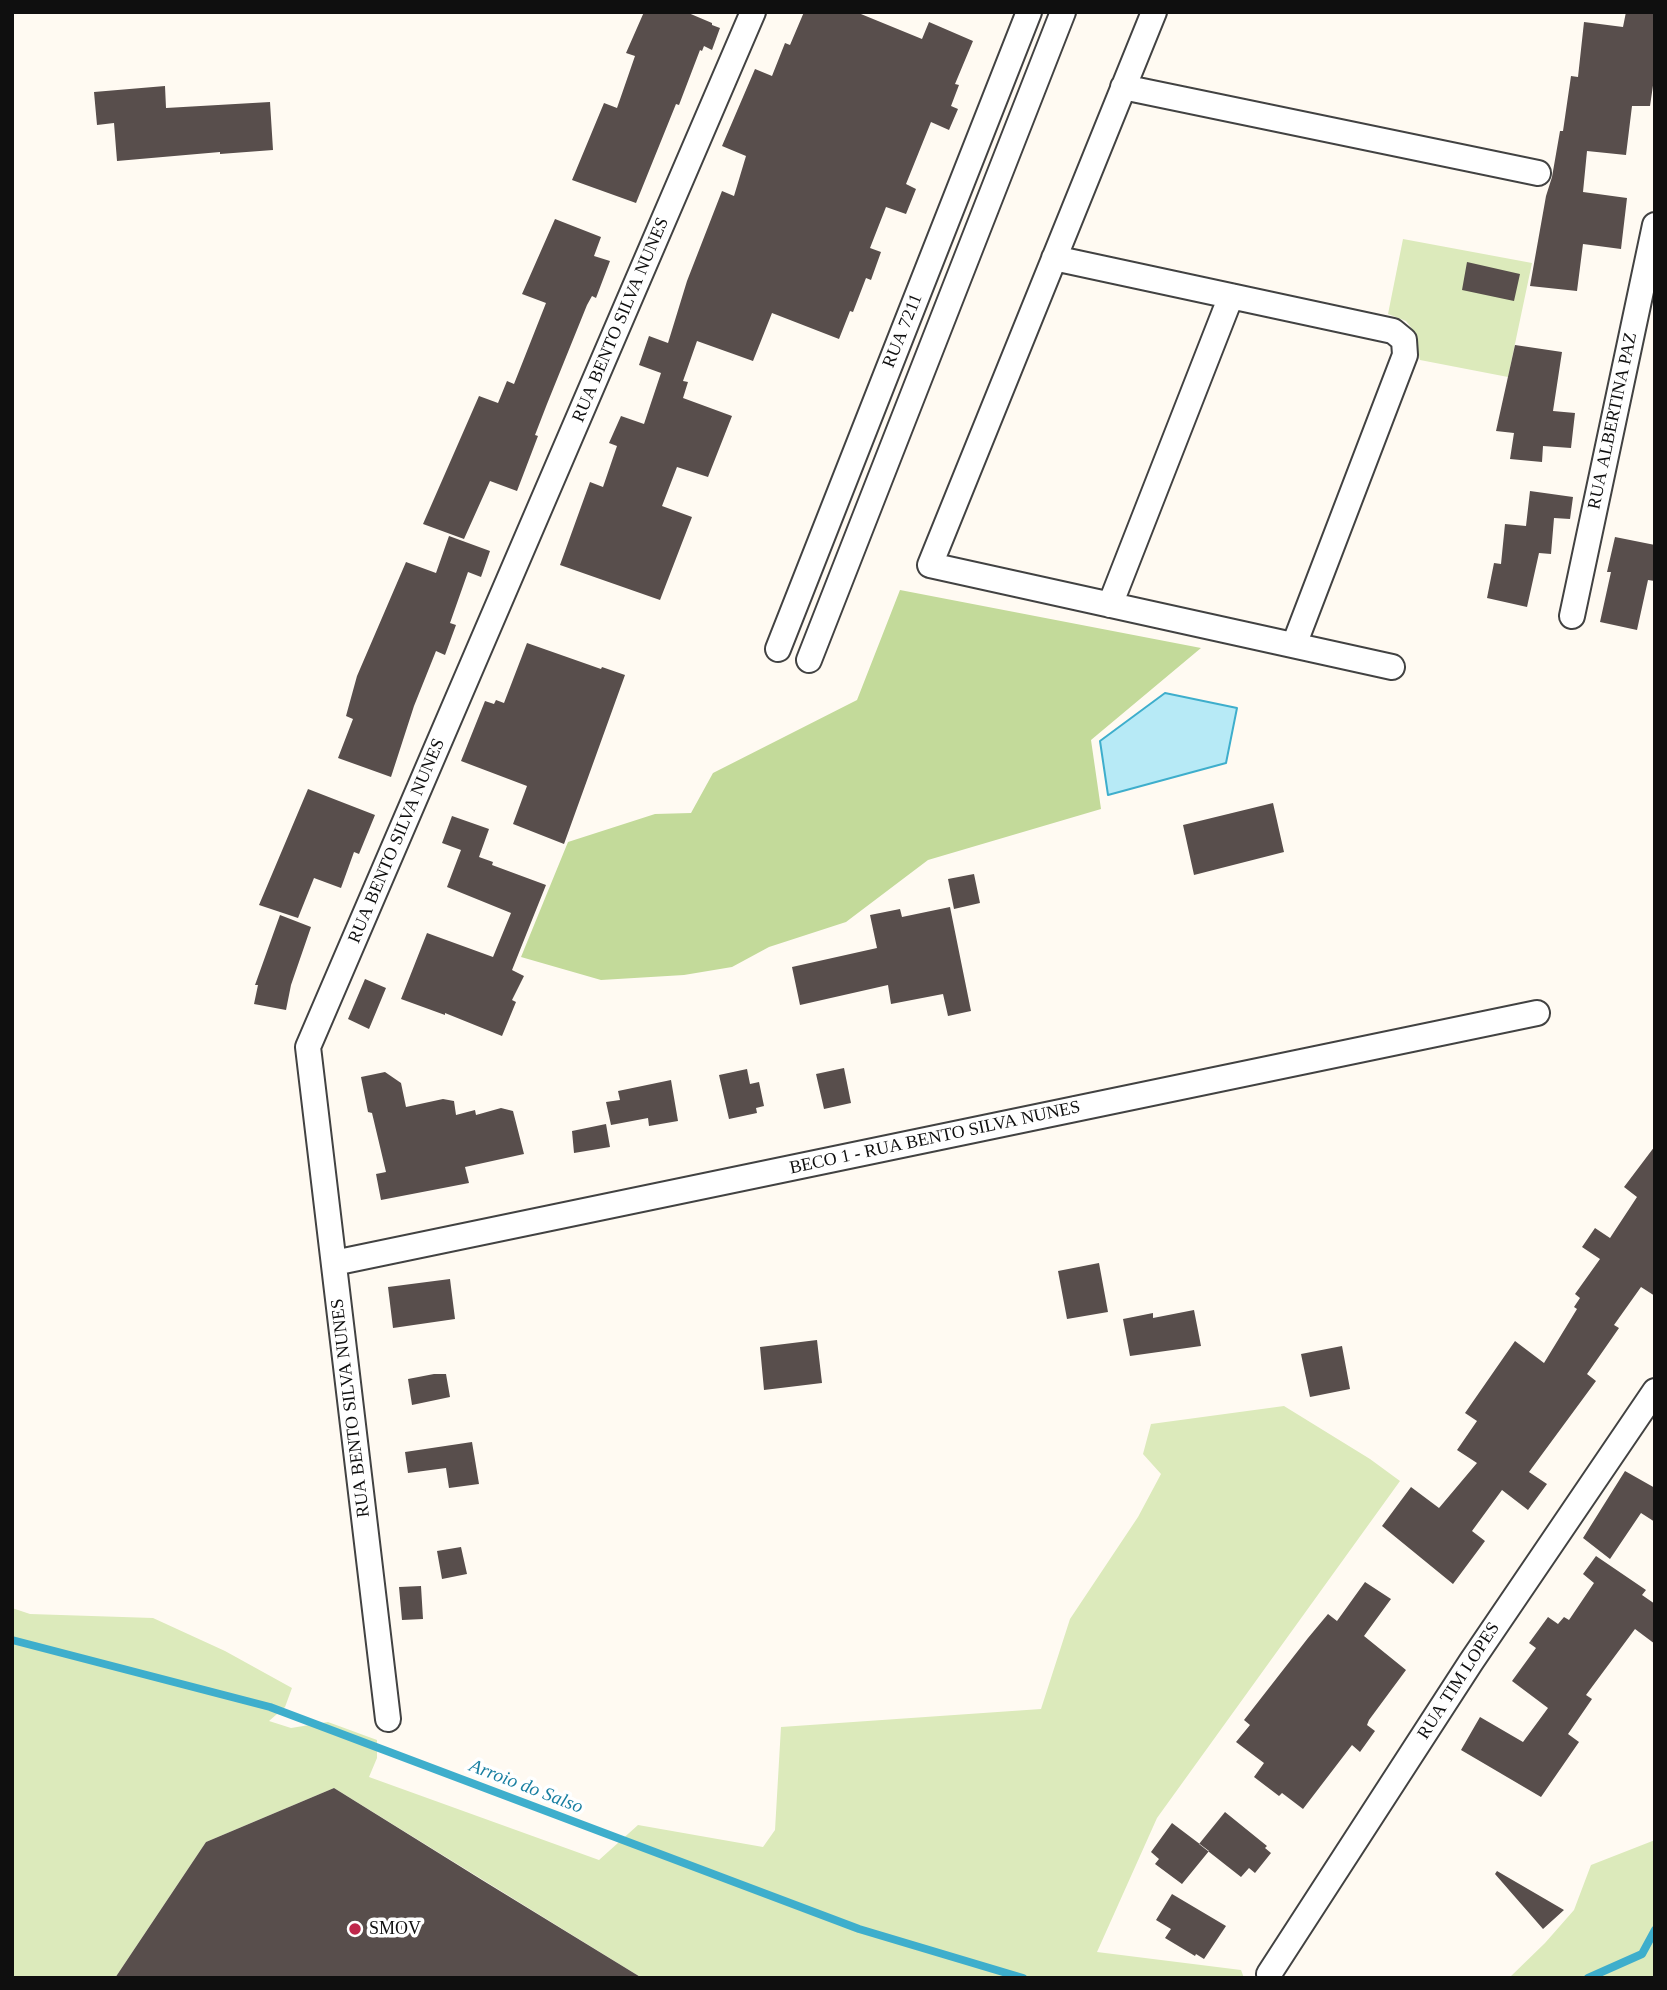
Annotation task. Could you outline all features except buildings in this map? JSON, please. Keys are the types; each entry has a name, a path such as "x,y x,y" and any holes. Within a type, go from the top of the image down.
{"street":[{"name":"RUA BENTO SILVA NUNES","path":"388,1719 308,1047 753,12"},
{"name":"RUA 7211","path":"778,649 1029,12"},
{"path":"808,660 1063,12"},
{"path":"1154,12 930,565 1392,667"},
{"path":"1124,87 1538,173"},
{"name":"RUA ALBERTINA PAZ","path":"1572,616 1655,225"},
{"path":"1054,258 1393,331 1404,340 1405,355 1294,645"},
{"path":"1110,605 1231,296"},
{"name":"BECO 1 - RUA BENTO SILVA NUNES","path":"334,1263 1537,1013"},
{"name":"RUA TIM LOPES","path":"1269,1974 1471,1662 1655,1391"}],"green space":[{"path":"1403,239 1532,263 1508,377 1420,360 1413,330 1406,321 1388,314"},
{"path":"900,590 1201,648 1091,740 1101,809 928,860 846,922 769,947 732,967 684,975 601,980 521,957 568,842 655,814 691,813 713,773 857,700"},
{"path":"1284,1406 1370,1459 1400,1481 1157,1818 1097,1952 1241,1970 1244,1978 642,1978 334,1788 206,1842 115,1978 12,1978 12,1608 30,1614 153,1618 225,1651 292,1688 285,1707 269,1721 291,1728 328,1722 377,1740 377,1758 369,1777 599,1860 638,1825 763,1847 775,1830 781,1727 1041,1709 1070,1619 1138,1517 1161,1474 1143,1454 1151,1424"},
{"path":"1655,1840 1655,1978 1509,1978 1574,1910 1591,1865"}],"water":[{"path":"1165,693 1237,708 1226,763 1108,795 1100,741"}],"waterway":[{"name":"Arroio do Salso","path":"12,1640 270,1707 859,1929 1023,1978"},
{"path":"1588,1978 1642,1954 1655,1930"}],"place":[{"name":"SMOV","path":"355,1929"}]}
